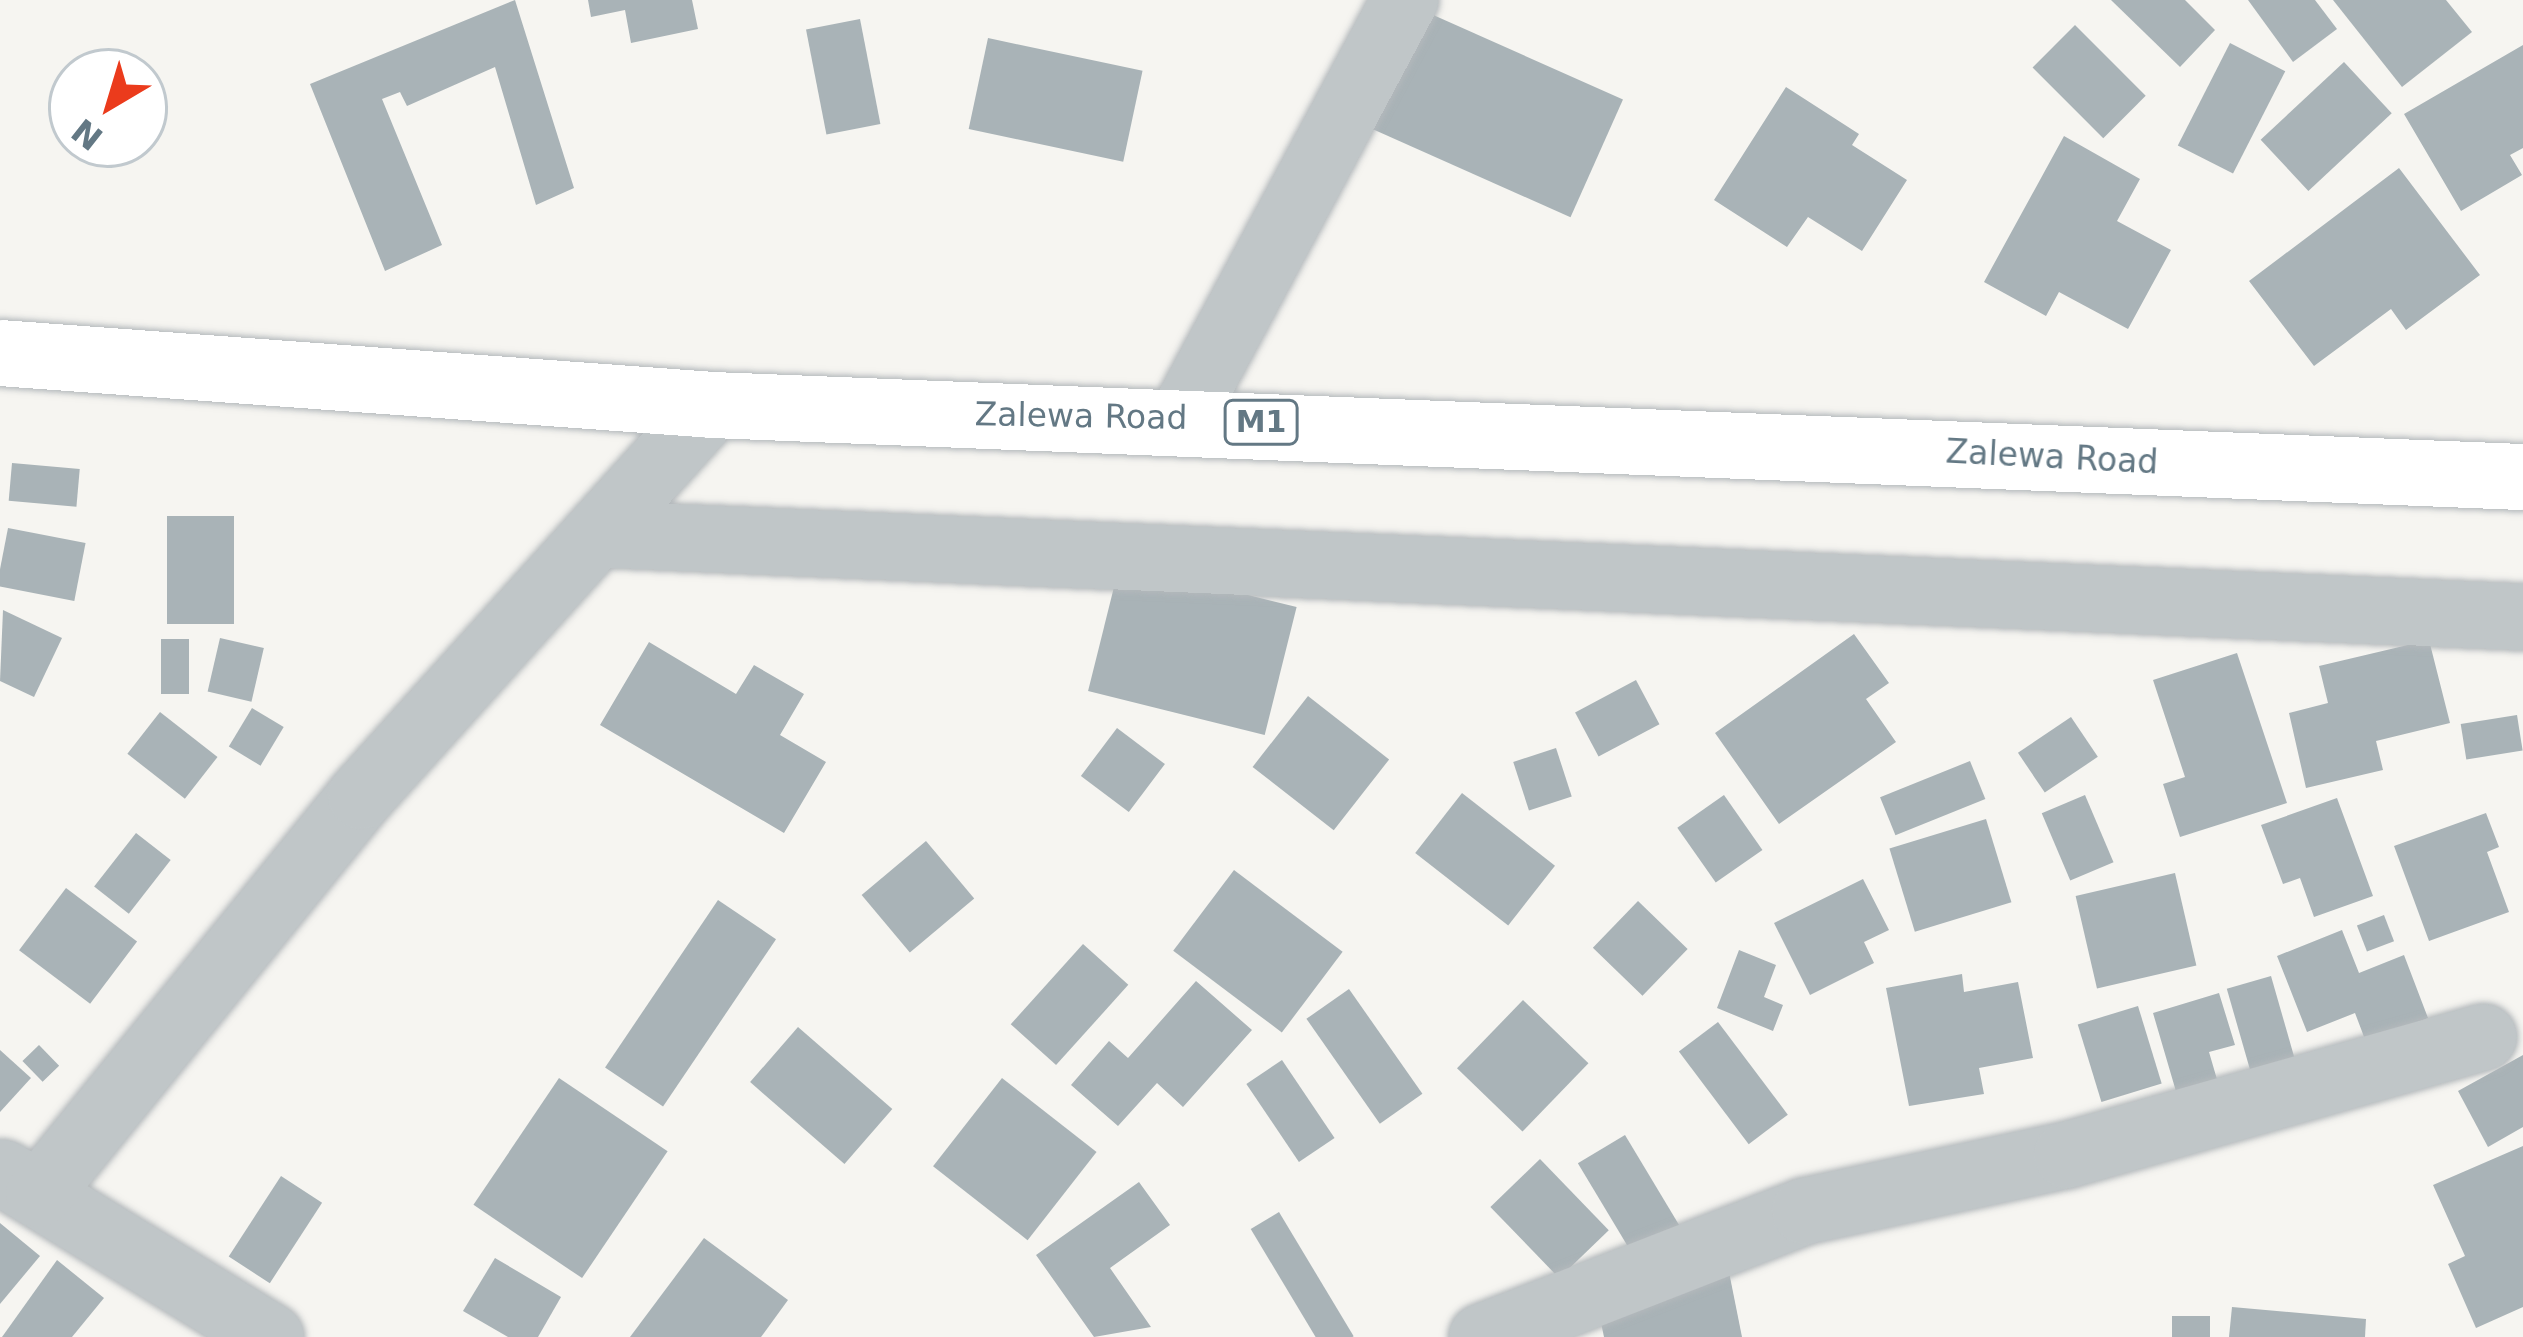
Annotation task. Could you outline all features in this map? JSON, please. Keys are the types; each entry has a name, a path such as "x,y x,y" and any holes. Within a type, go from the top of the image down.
{"highway":[{"name":"Zalewa Road","path":"0,353 713,404 1182,418 2523,477"}],"street":[{"path":"1182,418 1405,0"},
{"path":"271,1337 20,1183 713,404"},
{"path":"597,534 2523,617"},
{"path":"1482,1337 1805,1211 2067,1155 2484,1037"}],"building":[{"path":"515,0 574,188 536,205 495,67 407,106 400,92 382,99 442,245 385,271 310,84"},
{"path":"588,0 692,0 698,29 631,43 625,10 591,17"},
{"path":"2111,0 2185,0 2215,30 2180,67"},
{"path":"2248,0 2315,0 2337,29 2293,62"},
{"path":"2333,0 2446,0 2472,32 2402,87"},
{"path":"1422,10 1623,99 1571,217 1370,128"},
{"path":"860,19 880,124 826,135 806,29"},
{"path":"2075,25 2146,96 2103,138 2033,67"},
{"path":"988,38 1143,71 1123,162 969,129"},
{"path":"2230,43 2285,71 2233,174 2178,145"},
{"path":"2523,45 2523,148 2510,155 2522,175 2461,211 2404,114"},
{"path":"2344,62 2392,113 2308,191 2261,140"},
{"path":"1786,87 1859,134 1852,145 1907,180 1862,251 1808,217 1787,247 1714,200"},
{"path":"2064,136 2140,179 2117,221 2171,250 2128,329 2059,292 2046,316 1984,282"},
{"path":"2399,168 2480,275 2406,330 2391,309 2314,366 2249,281"},
{"path":"12,463 80,469 76,507 9,501"},
{"path":"167,516 234,516 234,624 167,624"},
{"path":"8,528 86,543 74,601 0,587"},
{"path":"1120,563 1297,607 1265,735 1088,691"},
{"path":"3,610 62,638 34,697 0,681"},
{"path":"1854,634 1889,683 1866,699 1896,742 1779,824 1715,733"},
{"path":"220,638 264,648 251,702 208,692"},
{"path":"161,639 189,639 189,694 161,694"},
{"path":"2429,640 2450,723 2376,741 2383,770 2306,788 2289,713 2328,703 2319,666"},
{"path":"649,642 736,694 754,665 804,694 780,735 826,762 784,833 600,725"},
{"path":"2237,653 2287,803 2180,837 2163,784 2185,777 2153,680"},
{"path":"1636,680 1659,724 1599,757 1575,712"},
{"path":"1308,696 1389,759 1334,830 1253,767"},
{"path":"252,708 284,727 261,766 229,747"},
{"path":"160,712 218,757 185,799 127,754"},
{"path":"2517,715 2523,751 2466,759 2461,724"},
{"path":"2071,717 2098,757 2045,793 2018,753"},
{"path":"1117,728 1165,764 1129,812 1081,776"},
{"path":"1556,748 1572,797 1529,810 1513,762"},
{"path":"1970,761 1985,799 1895,835 1880,797"},
{"path":"1462,793 1555,866 1508,926 1415,853"},
{"path":"1724,795 1762,850 1716,883 1677,828"},
{"path":"2085,795 2114,862 2070,881 2042,813"},
{"path":"2337,798 2373,896 2314,917 2300,878 2283,884 2261,825"},
{"path":"2486,813 2499,847 2487,852 2509,912 2429,941 2394,846"},
{"path":"1986,819 2011,902 1915,932 1889,849"},
{"path":"136,833 171,860 129,914 94,887"},
{"path":"926,841 974,898 910,952 862,895"},
{"path":"1234,870 1343,952 1282,1033 1173,951"},
{"path":"2175,873 2196,966 2097,989 2076,896"},
{"path":"1863,879 1889,930 1864,942 1874,963 1810,995 1774,923"},
{"path":"66,888 137,942 90,1004 19,950"},
{"path":"718,900 776,939 663,1107 605,1067"},
{"path":"1638,901 1688,949 1642,996 1593,948"},
{"path":"2384,915 2394,941 2367,952 2357,925"},
{"path":"2342,930 2359,973 2404,955 2428,1018 2366,1042 2355,1013 2307,1032 2277,956"},
{"path":"1083,944 1128,985 1056,1065 1011,1024"},
{"path":"1739,950 1776,965 1764,997 1783,1005 1773,1031 1717,1008"},
{"path":"1962,974 1964,992 2018,982 2033,1058 1979,1068 1984,1094 1909,1106 1886,988"},
{"path":"2271,976 2295,1060 2251,1072 2227,989"},
{"path":"1196,981 1252,1030 1183,1107 1157,1083 1118,1126 1071,1085 1109,1041 1128,1058"},
{"path":"1349,989 1422,1094 1380,1124 1306,1019"},
{"path":"2219,993 2235,1045 2209,1052 2221,1093 2180,1105 2153,1013"},
{"path":"1523,1000 1588,1063 1522,1132 1457,1068"},
{"path":"2138,1006 2162,1083 2101,1102 2078,1024"},
{"path":"1718,1022 1788,1115 1749,1144 1679,1051"},
{"path":"798,1027 892,1109 844,1164 750,1082"},
{"path":"39,1045 59,1066 43,1082 22,1061"},
{"path":"0,1050 31,1078 0,1112"},
{"path":"2523,1055 2523,1127 2488,1147 2458,1091"},
{"path":"1282,1060 1335,1138 1299,1162 1246,1084"},
{"path":"559,1078 668,1151 582,1278 473,1205"},
{"path":"1002,1078 1097,1152 1028,1240 933,1166"},
{"path":"1625,1135 1682,1229 1635,1258 1578,1163"},
{"path":"2523,1146 2523,1307 2476,1328 2448,1264 2465,1256 2433,1185"},
{"path":"1540,1159 1609,1230 1559,1278 1490,1207"},
{"path":"281,1176 322,1203 270,1283 229,1257"},
{"path":"1139,1182 1170,1225 1110,1268 1151,1327 1094,1337 1036,1255"},
{"path":"1279,1212 1354,1336 1316,1337 1251,1229"},
{"path":"0,1223 40,1256 0,1304"},
{"path":"704,1238 788,1300 761,1337 630,1337"},
{"path":"495,1258 561,1297 538,1337 508,1337 463,1311"},
{"path":"57,1260 104,1298 72,1337 2,1337"},
{"path":"1729,1272 1742,1337 1604,1337 1596,1299"},
{"path":"2232,1307 2366,1319 2365,1337 2229,1337"},
{"path":"2172,1316 2210,1316 2210,1337 2172,1337"}]}
